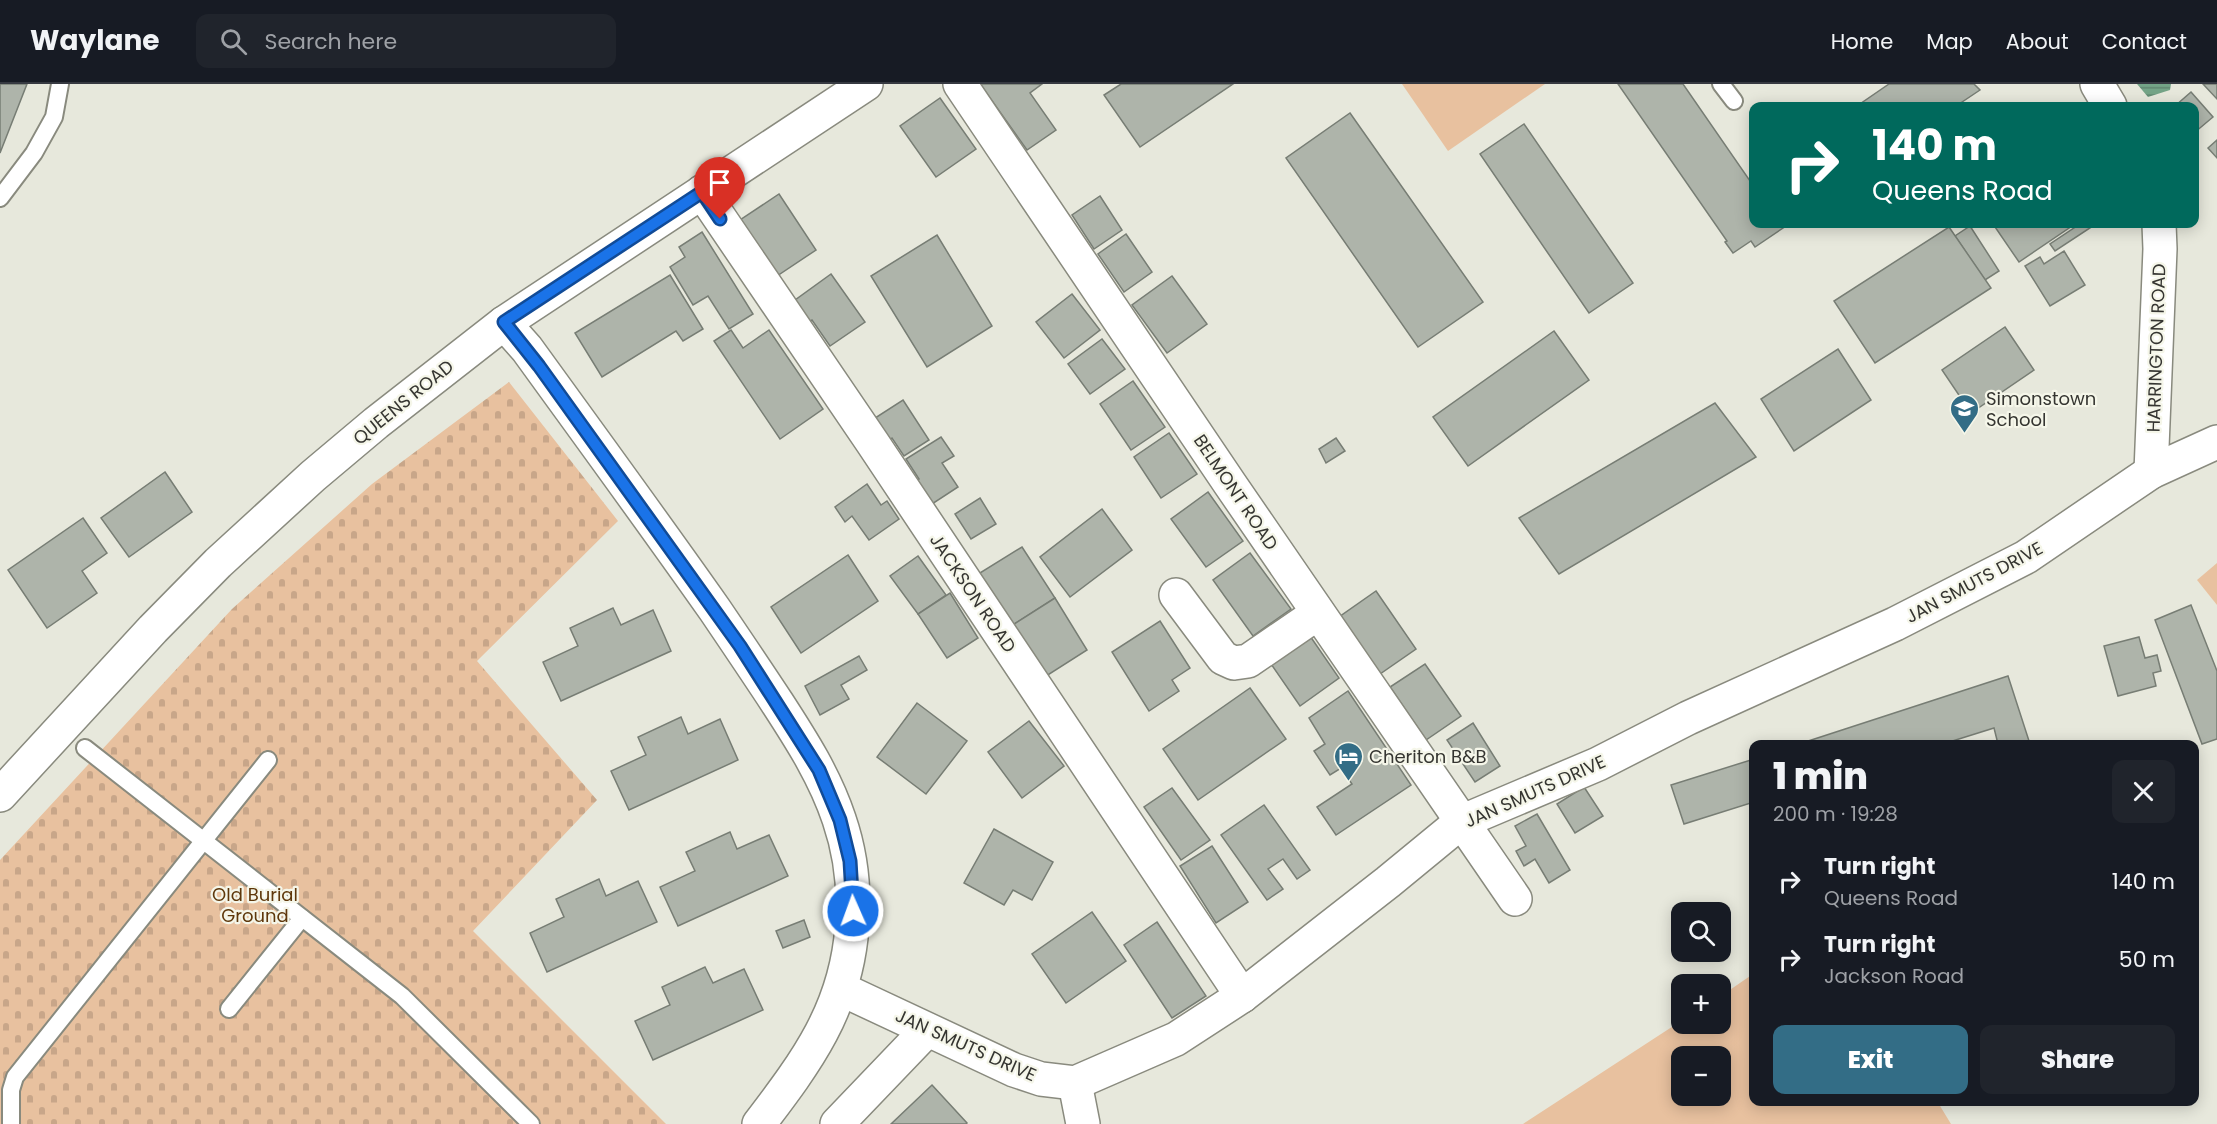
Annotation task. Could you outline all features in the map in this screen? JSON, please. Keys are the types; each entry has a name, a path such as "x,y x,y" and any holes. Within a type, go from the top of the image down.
{"street":[{"name":"QUEENS ROAD","path":"0,795 153,629 218,563 322,468 401,403 504,322 866,84"},
{"name":"BELMONT ROAD","path":"960,84 1318,613 1515,899"},
{"path":"2097,84 2108,102"},
{"name":"JACKSON ROAD","path":"702,192 879,452 1242,996"},
{"name":"HARRINGTON ROAD","path":"2151,472 2159,228"},
{"path":"504,322 540,367 740,646 819,770 840,820 850,861 853,893 852,928 841,989 820,1039 759,1124"},
{"name":"JAN SMUTS DRIVE","path":"841,989 1014,1070 1041,1079 1075,1083 1176,1039 1242,996 1461,822 1598,764 1688,718 1895,624 2026,557 2151,472 2217,442"},
{"path":"1176,595 1223,658 1234,663 1248,661 1318,613"},
{"path":"837,1124 927,1030"},
{"path":"1075,1083 1083,1124"}],"lane":[{"path":"0,198 34,153 54,117 60,84"},
{"path":"1721,84 1734,101"},
{"path":"85,748 402,996 531,1124"},
{"path":"11,1124 11,1090 15,1077 268,760"},
{"path":"230,1009 302,918"}],"green space":[{"path":"1402,84 1545,84 1448,151"},
{"name":"Old Burial Ground","path":"509,382 618,521 477,661 597,800 473,931 666,1124 0,1124 0,860 232,609 372,484"},
{"path":"2217,563 2217,605 2197,580"},
{"path":"1749,977 1749,1106 1940,1106 1951,1124 1523,1124 1671,1028 1671,1034 1731,1034 1731,989"}],"shaded area":[{"path":"2137,84 2171,84 2170,90 2148,97"}],"building":[{"path":"0,84 27,84 0,153"},
{"path":"980,84 1042,84 1030,93 1056,130 1027,150"},
{"path":"1121,84 1233,84 1140,147 1104,95"},
{"path":"1618,84 1683,84 1749,180 1749,228 1783,228 1755,247 1751,241 1733,253 1725,242 1727,241"},
{"path":"1889,84 1974,84 1980,90 1962,102 1863,102"},
{"path":"2203,84 2217,84 2217,99"},
{"path":"2191,92 2213,117 2199,129 2199,102 2180,102"},
{"path":"940,98 976,149 936,177 900,126"},
{"path":"1350,113 1483,302 1418,347 1286,158"},
{"path":"1524,124 1633,283 1589,313 1480,154"},
{"path":"2217,140 2217,158 2208,148"},
{"path":"779,194 816,250 777,276 740,220"},
{"path":"1100,196 1122,230 1094,249 1072,215"},
{"path":"1947,228 1950,228 1991,288 1875,363 1834,301"},
{"path":"1967,228 1971,228 1999,271 1985,280 1955,236"},
{"path":"1996,228 2069,228 2019,262"},
{"path":"2074,228 2090,228 2055,251 2050,244"},
{"path":"702,232 753,314 729,329 708,296 693,305 670,267 685,257 679,247"},
{"path":"1126,234 1152,272 1124,292 1098,254"},
{"path":"937,235 992,326 927,367 871,276"},
{"path":"2064,251 2085,285 2050,306 2025,266 2040,257 2044,264"},
{"path":"831,274 865,322 830,346 812,320 805,324 791,303"},
{"path":"670,275 703,329 683,341 676,331 602,377 575,333"},
{"path":"1172,276 1207,324 1167,353 1132,305"},
{"path":"1072,294 1100,330 1064,358 1036,322"},
{"path":"2005,327 2034,370 1971,413 1942,370"},
{"path":"731,330 743,348 769,330 823,409 780,439 714,341"},
{"path":"1554,331 1589,380 1468,466 1433,417"},
{"path":"1102,339 1125,369 1090,394 1068,364"},
{"path":"1838,349 1871,400 1794,451 1761,399"},
{"path":"1133,381 1165,427 1131,450 1100,404"},
{"path":"903,400 929,440 904,456 892,438 887,442 872,420"},
{"path":"1715,403 1756,457 1559,574 1519,518"},
{"path":"1169,433 1197,474 1161,498 1134,457"},
{"path":"941,437 954,456 942,463 958,487 929,506 913,482 919,479 906,459"},
{"path":"1336,438 1345,451 1326,463 1319,449"},
{"path":"165,472 192,512 129,557 101,518"},
{"path":"867,484 881,505 887,501 899,519 869,540 852,516 845,522 835,507"},
{"path":"1208,492 1243,541 1206,567 1171,519"},
{"path":"980,498 996,524 971,539 955,514"},
{"path":"1102,509 1132,550 1070,597 1040,557"},
{"path":"83,518 107,553 82,571 97,593 47,628 8,570"},
{"path":"1022,547 1055,598 1008,628 975,576"},
{"path":"1250,553 1291,609 1253,636 1213,580"},
{"path":"848,555 878,601 801,653 771,607"},
{"path":"918,556 946,595 918,614 890,576"},
{"path":"1376,591 1416,649 1380,674 1339,617"},
{"path":"950,593 978,638 947,658 918,614"},
{"path":"1055,598 1087,650 1040,680 1008,628"},
{"path":"2191,605 2217,671 2217,739 2202,744 2155,620"},
{"path":"613,608 621,625 653,610 671,651 561,701 543,662 578,646 570,628"},
{"path":"1160,621 1190,668 1172,680 1179,691 1149,711 1112,652"},
{"path":"1310,636 1339,678 1300,706 1271,664"},
{"path":"2139,637 2145,658 2157,655 2161,671 2153,673 2156,686 2118,696 2104,646"},
{"path":"859,656 867,670 841,685 849,699 820,715 805,686"},
{"path":"1425,664 1461,716 1426,740 1390,687"},
{"path":"2008,676 2029,740 1997,740 1994,728 1956,740 1811,740"},
{"path":"1250,688 1286,739 1198,800 1163,749"},
{"path":"1348,691 1411,785 1336,835 1317,807 1352,784 1341,768 1330,775 1314,751 1325,744 1309,718"},
{"path":"917,703 967,741 926,794 877,757"},
{"path":"681,717 688,734 720,719 738,760 629,810 611,771 646,755 638,737"},
{"path":"1029,721 1064,766 1022,798 988,752"},
{"path":"1473,723 1500,766 1475,782 1447,740"},
{"path":"1749,761 1749,804 1684,824 1671,785"},
{"path":"1584,787 1603,816 1575,833 1557,804"},
{"path":"1172,788 1210,840 1181,860 1144,807"},
{"path":"1264,805 1310,870 1297,879 1283,859 1268,869 1283,889 1267,900 1221,835"},
{"path":"1537,814 1570,870 1549,883 1535,859 1524,866 1516,851 1526,846 1515,826"},
{"path":"994,829 1053,862 1032,900 1013,890 1004,905 964,883"},
{"path":"730,832 737,849 769,835 788,876 678,926 660,887 695,871 686,852"},
{"path":"1212,846 1248,902 1216,923 1180,866"},
{"path":"599,879 606,896 638,881 657,922 547,972 530,933 564,917 556,899"},
{"path":"1092,912 1126,961 1066,1003 1032,954"},
{"path":"804,920 810,937 783,948 776,931"},
{"path":"1157,922 1206,996 1172,1018 1124,945"},
{"path":"705,967 713,983 744,969 763,1010 653,1060 635,1021 670,1005 662,987"},
{"path":"932,1085 966,1124 891,1124"}],"place":[{"name":"Simonstown School","path":"1965,434"},
{"name":"Cheriton B&B","path":"1348,782"}],"route":[{"path":"720,219 702,192 504,322 527,349 740,646 819,770 840,820 850,861 853,911"}]}
